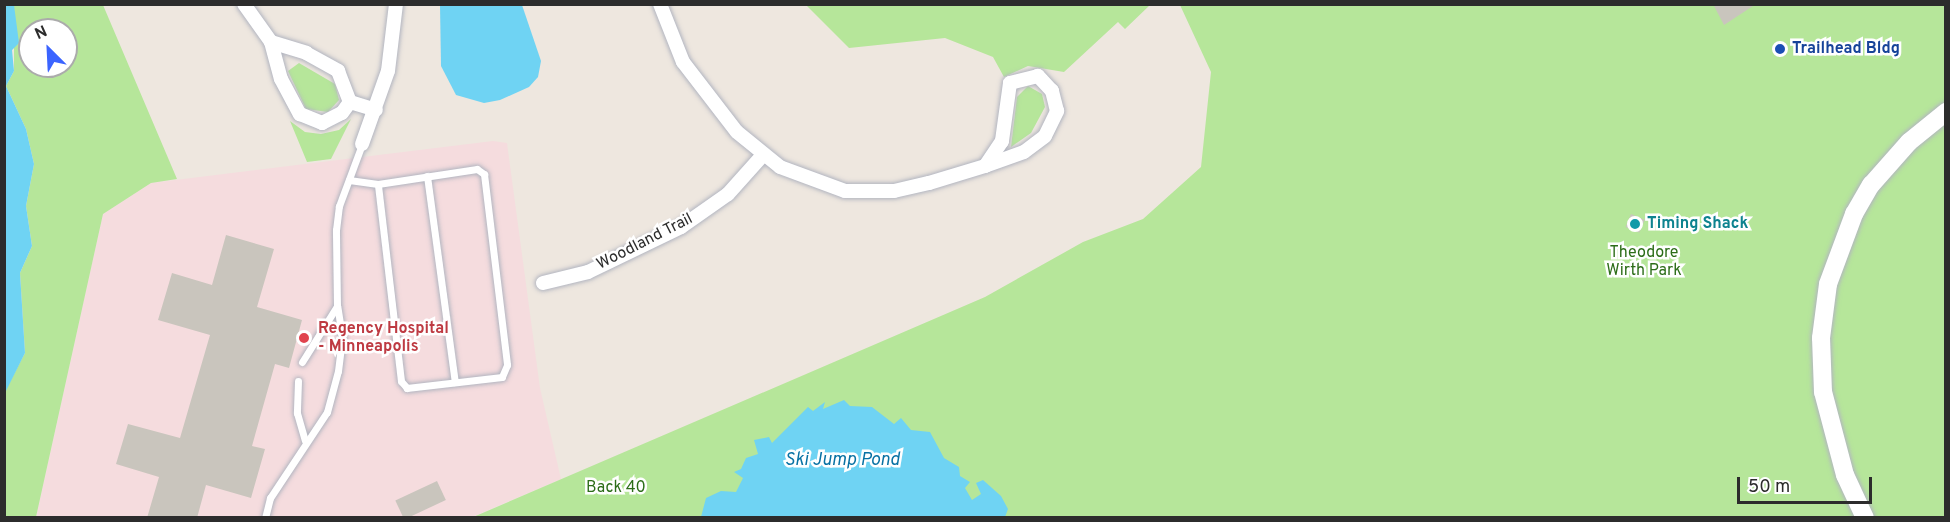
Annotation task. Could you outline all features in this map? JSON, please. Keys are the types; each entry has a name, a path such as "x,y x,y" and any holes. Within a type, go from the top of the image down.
{"street":[{"path":"244,4 271,42 281,79 300,114 322,123 342,113 350,102"},
{"path":"362,144 376,110 390,61 396,4"},
{"path":"660,4 693,80 720,114 762,156 821,185 870,193 929,183 985,166 1024,152 1045,136 1057,111 1056,99 1038,76 1010,83 1002,141 985,166"},
{"path":"271,42 306,53 338,71 350,102"},
{"path":"350,102 376,110"},
{"path":"1865,518 1845,475 1823,392 1821,338 1828,284 1854,214 1871,185 1909,142 1946,112"},
{"name":"Woodland Trail","path":"543,283 588,272 681,226 728,194 762,156"}],"lane":[{"path":"266,518 270,498 305,441 327,412 338,370 342,336 337,306 336,230 349,180 362,144"},
{"path":"349,180 378,184 477,169 484,174 507,365 502,377 407,388 401,381 378,184"},
{"path":"427,176 455,382"},
{"path":"302,362 337,306"},
{"path":"298,381 297,413 305,441"}],"shaded area":[{"name":"Regency Hospital - Minneapolis","path":"493,141 507,143 540,388 561,479 472,517 36,518 103,214 151,183"}],"green space":[{"path":"14,5 103,5 177,179 151,183 103,214 36,517 5,517 4,393 25,353 20,273 32,246 26,206 34,164 26,129 6,86 14,71"},
{"path":"806,5 1150,5 1125,29 1118,22 1064,72 1028,66 1004,77 993,57 945,38 849,48"},
{"name":"Theodore Wirth Park","path":"1180,5 1945,5 1945,517 471,518 985,297 1083,242 1143,219 1201,167 1211,72"},
{"path":"299,63 335,84 339,100 328,112 306,109 288,71"},
{"path":"1028,86 1042,94 1045,107 1031,133 1011,147 1017,97"},
{"path":"351,119 331,159 307,162 290,121 305,132 321,134 339,130"}],"water":[{"path":"4,5 14,5 18,35 18,44 12,50 14,71 6,86 26,129 34,164 26,206 32,246 20,273 25,353 5,393"},
{"path":"440,5 522,5 541,61 538,77 529,87 500,100 484,103 456,95 441,66"},
{"name":"Ski Jump Pond","path":"844,400 850,406 872,407 894,424 901,418 911,430 930,432 944,458 959,467 960,476 970,482 965,488 972,500 981,494 976,483 983,480 1001,496 1008,509 1005,517 701,517 706,498 721,491 736,492 743,478 734,472 741,469 746,458 758,454 754,440 769,437 772,443 808,407 813,411 825,402 823,409"}],"building":[{"path":"1713,4 1756,4 1724,25"},
{"name":"Timing Shack","path":"1631,214 1645,220 1639,233 1626,227"},
{"path":"226,235 274,249 257,307 302,320 289,368 275,364 252,446 265,449 251,498 206,485 197,518 147,518 159,477 116,464 128,424 180,438 210,335 158,320 172,273 212,285"},
{"path":"437,481 446,500 407,518 403,518 395,500"}],"place":[{"name":"Trailhead Bldg","path":"1780,49"},
{"name":"Timing Shack","path":"1635,224"},
{"name":"Regency Hospital - Minneapolis","path":"304,338"}],"park label":[{"name":"Back 40","path":"616,488"}]}
